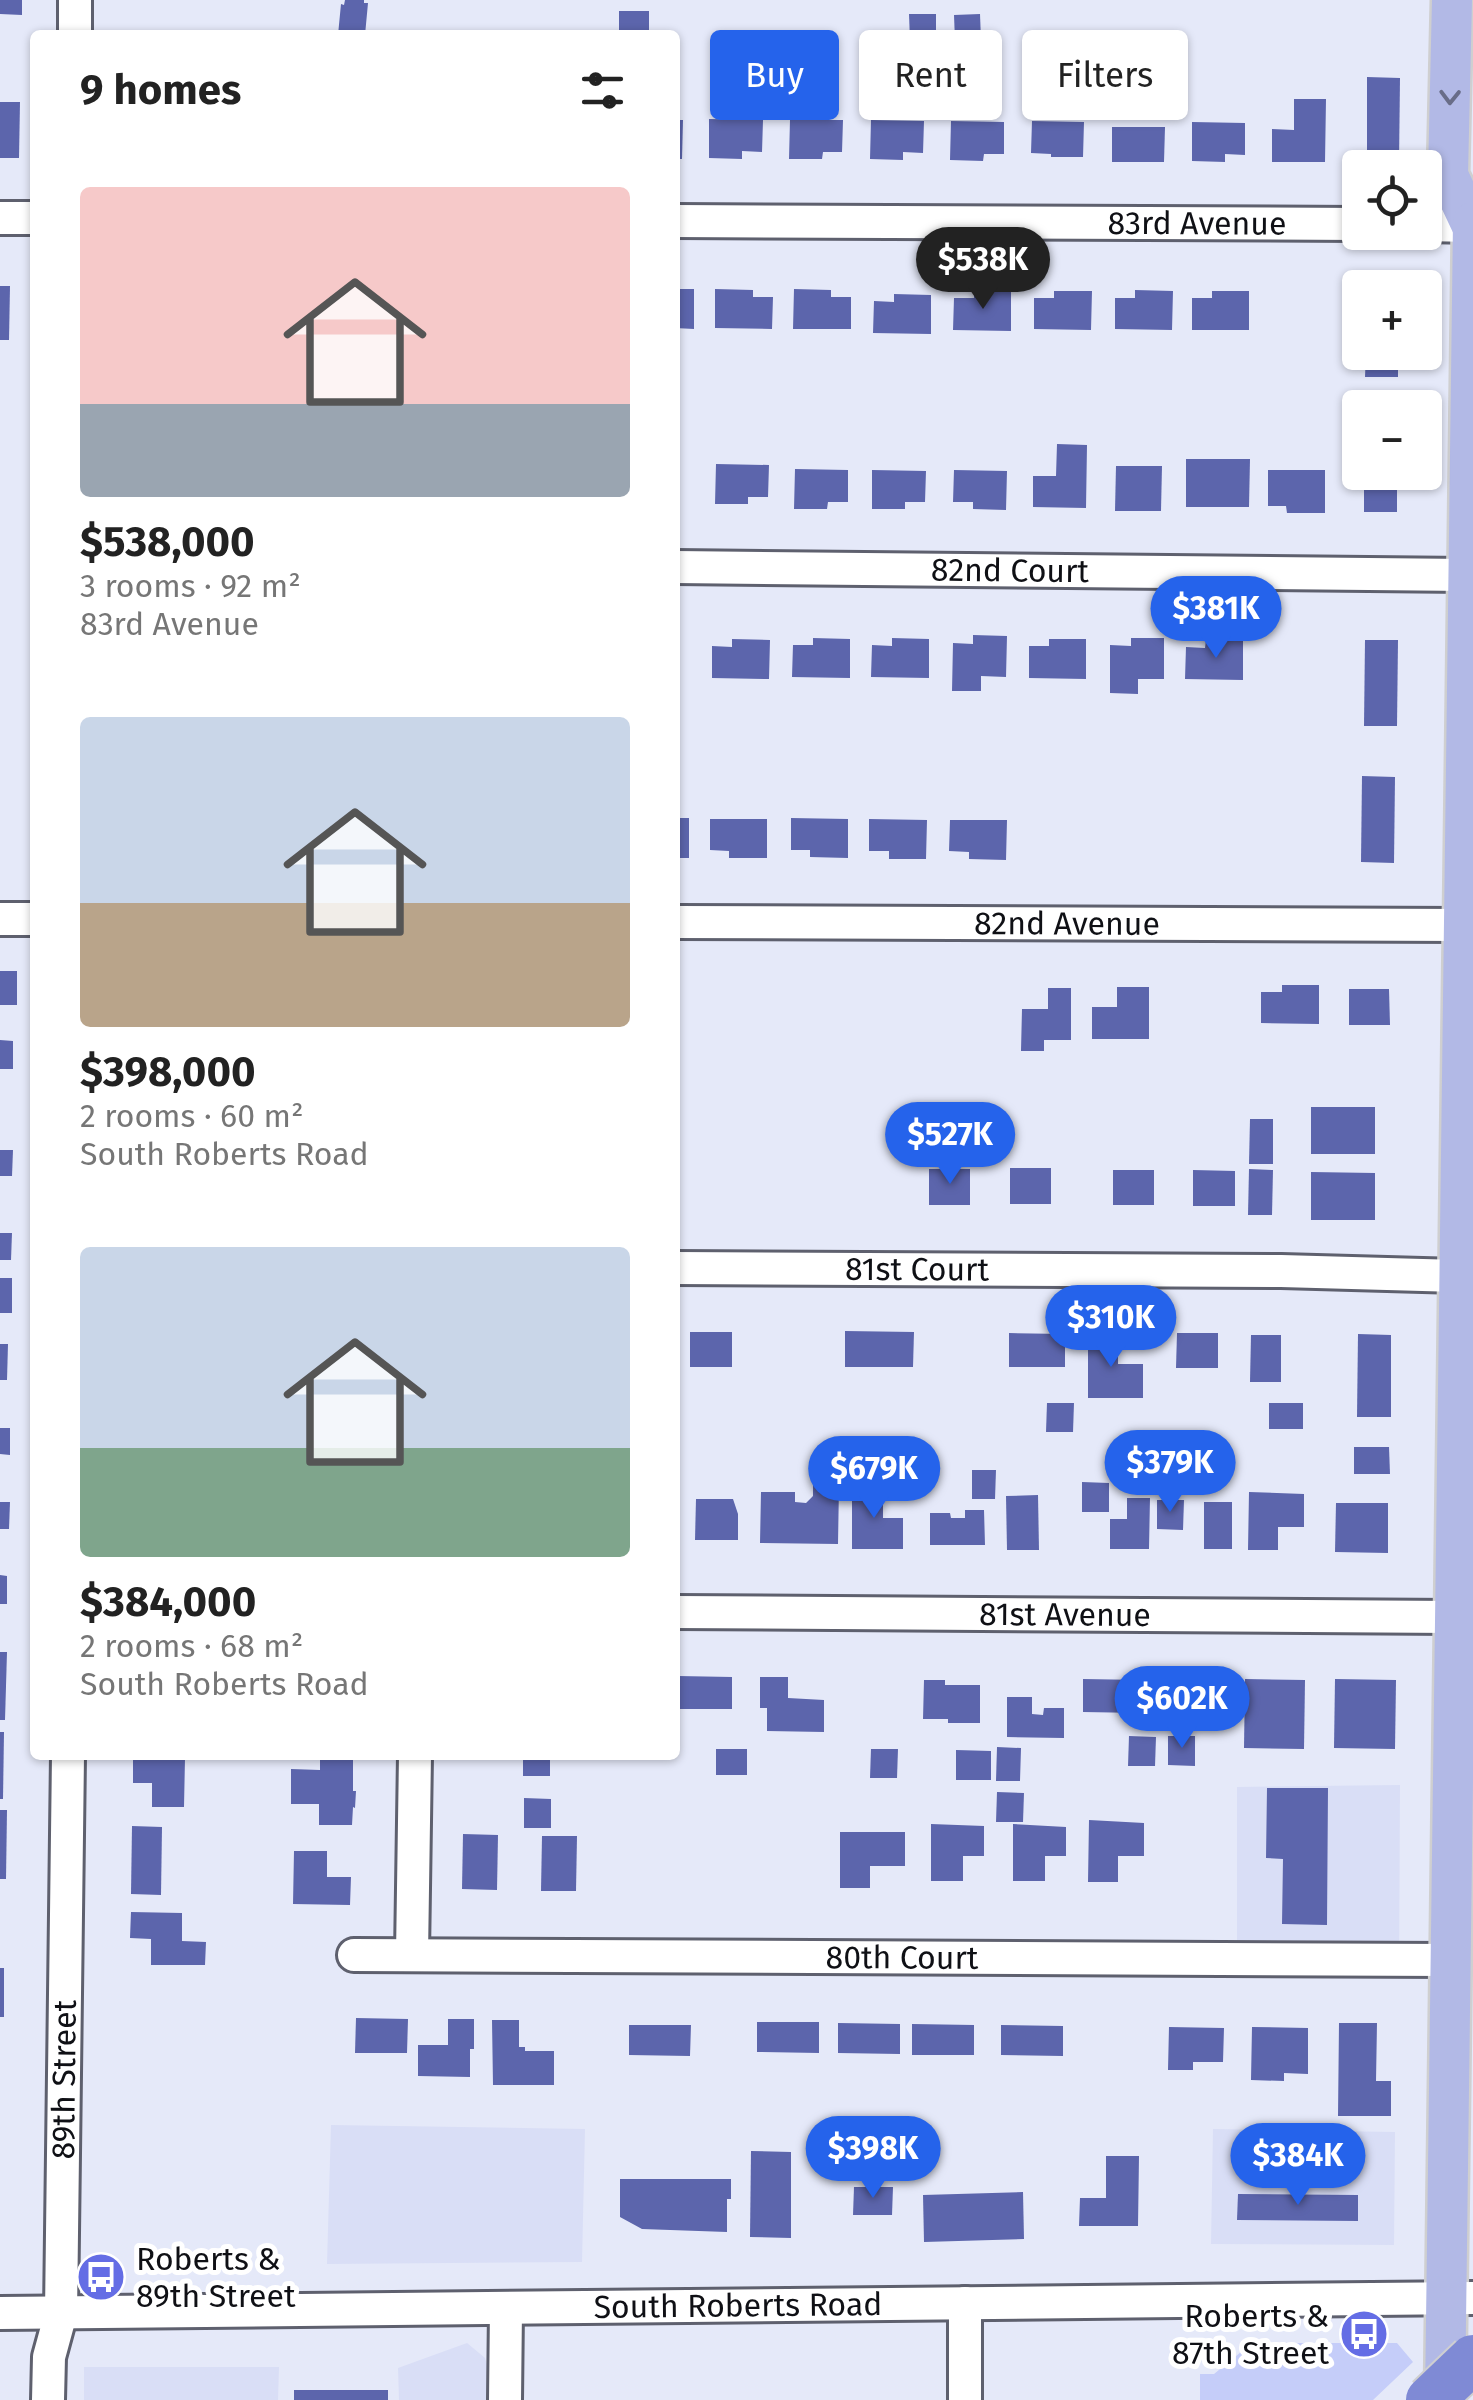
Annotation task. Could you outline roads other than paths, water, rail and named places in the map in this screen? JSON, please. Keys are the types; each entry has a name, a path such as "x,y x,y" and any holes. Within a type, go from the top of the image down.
{"highway":[{"path":"1430,2400 1473,2359"}],"main road":[{"path":"1445,2400 1459,2298 1449,1960 1472,224 1448,175 1452,0"}],"street":[{"path":"75,0 75,30"},
{"path":"0,218 30,218"},
{"name":"83rd Avenue","path":"680,221 1342,224"},
{"path":"1442,225 1472,224"},
{"name":"82nd Court","path":"680,567 1469,551"},
{"name":"82nd Avenue","path":"680,922 1466,902"},
{"path":"0,919 30,919"},
{"name":"81st Court","path":"680,1268 1281,1271 1458,1276"},
{"name":"81st Avenue","path":"680,1612 1454,1618"},
{"name":"89th Street","path":"48,2400 49,2357 61,2313 68,1760"},
{"path":"412,1955 415,1760"},
{"name":"80th Court","path":"354,1955 1449,1960"},
{"name":"South Roberts Road","path":"0,2314 1459,2298"},
{"path":"965,2400 966,2303"},
{"path":"505,2400 506,2308"}],"place":[{"name":"Roberts & 89th Street","path":"101,2277"},
{"name":"Roberts & 87th Street","path":"1364,2334"}]}
